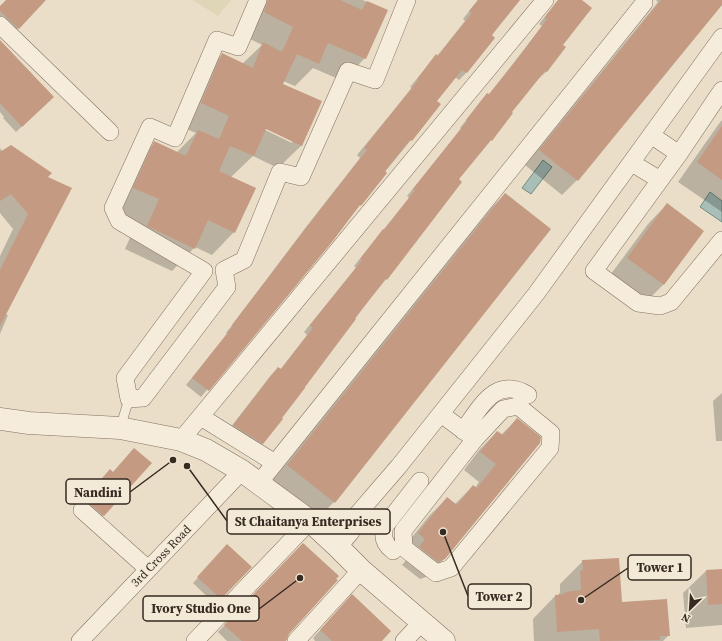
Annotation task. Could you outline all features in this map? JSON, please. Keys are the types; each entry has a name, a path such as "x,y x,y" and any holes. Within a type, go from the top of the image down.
{"street":[{"path":"258,0 238,47 217,40 175,138 150,127 113,208 119,221 214,270 227,286 144,398 129,399 125,378 214,270 244,260 280,172 301,177 348,71 375,80 408,0"},
{"path":"181,440 202,417 545,0"},
{"path":"259,483 644,2"},
{"path":"0,25 110,132"},
{"path":"334,543 351,532 355,517 399,466 536,294 722,37"},
{"path":"622,301 593,281 590,274 679,154 722,90"},
{"path":"650,135 679,154"},
{"path":"632,163 660,180"},
{"path":"594,270 638,303 660,306 671,302 722,240"},
{"path":"469,435 503,409 518,406 551,433 550,448 452,568 436,573 404,548 403,531 433,492 469,435 492,394 499,390 508,388 522,391 528,395"},
{"path":"440,414 469,435"},
{"path":"202,417 275,463"},
{"path":"0,418 29,423 120,428 181,440 206,450 242,471 310,521 361,570 444,641"},
{"path":"399,466 433,492"},
{"name":"3rd Cross Road","path":"80,641 242,471"},
{"path":"393,551 384,540 384,526 420,481"},
{"path":"82,510 148,569"},
{"path":"195,641 310,521"},
{"path":"296,641 361,570"},
{"path":"404,641 422,622"}],"lane":[{"path":"120,428 129,399"}],"shaded area":[{"path":"193,0 231,0 218,16"}],"water":[{"path":"543,160 552,167 531,194 522,188"},
{"path":"710,192 722,201 722,222 700,207"}],"building":[{"path":"6,0 46,0 19,29 0,11 0,6"},
{"path":"268,0 340,0 362,10 367,1 388,10 366,59 328,43 319,64 297,54 283,84 322,101 302,146 266,129 254,156 230,146 219,171 256,188 235,233 208,220 195,249 147,226 159,199 133,188 154,141 186,156 198,130 219,139 229,116 201,103 222,53 253,68 263,42 282,52 293,27 264,12"},
{"path":"478,0 520,0 492,35 495,38 467,73 462,70 437,101 441,104 412,141 410,140 385,171 387,173 361,206 360,205 332,242 209,391 192,378 367,150 364,148 418,80 417,79 436,54 438,56 472,13 469,11"},
{"path":"558,0 582,0 592,8 563,45 566,47 547,72 545,71 512,112 513,113 492,141 491,140 459,179 462,182 387,280 386,279 355,318 356,319 282,418 283,419 263,444 233,425 278,367 281,369 313,328 310,325 362,260 360,259 415,190 413,189 467,121 466,120 487,93 489,94 522,53 547,19 545,17"},
{"path":"661,0 722,0 722,5 578,181 539,150"},
{"path":"0,40 54,97 22,127 0,103"},
{"path":"722,126 722,180 697,162"},
{"path":"11,145 52,173 48,177 72,188 0,326 0,270 28,214 11,194 0,201 0,152"},
{"path":"505,193 551,229 335,503 287,465"},
{"path":"667,203 704,231 664,285 627,258"},
{"path":"517,418 541,437 540,443 445,559 438,562 419,547 425,539 418,533 447,497 457,505 473,485 477,488 496,464 480,452 497,431 503,435"},
{"path":"134,448 152,463 104,516 89,503 83,500 110,469 113,472"},
{"path":"303,543 339,576 336,579 338,580 289,634 286,641 242,641 224,625"},
{"path":"227,544 252,567 221,599 197,577"},
{"path":"619,558 622,602 667,599 670,636 660,636 660,640 600,641 599,629 557,632 555,595 565,594 564,592 581,590 580,571 583,570 582,560"},
{"path":"722,569 722,604 708,605 706,570"},
{"path":"352,594 391,631 382,641 332,641 320,630"}],"place":[{"name":"Nandini","path":"173,460"},
{"name":"St Chaitanya Enterprises","path":"187,466"},
{"name":"Tower 2","path":"443,532"},
{"name":"Ivory Studio One","path":"300,578"},
{"name":"Tower 1","path":"581,600"}]}
